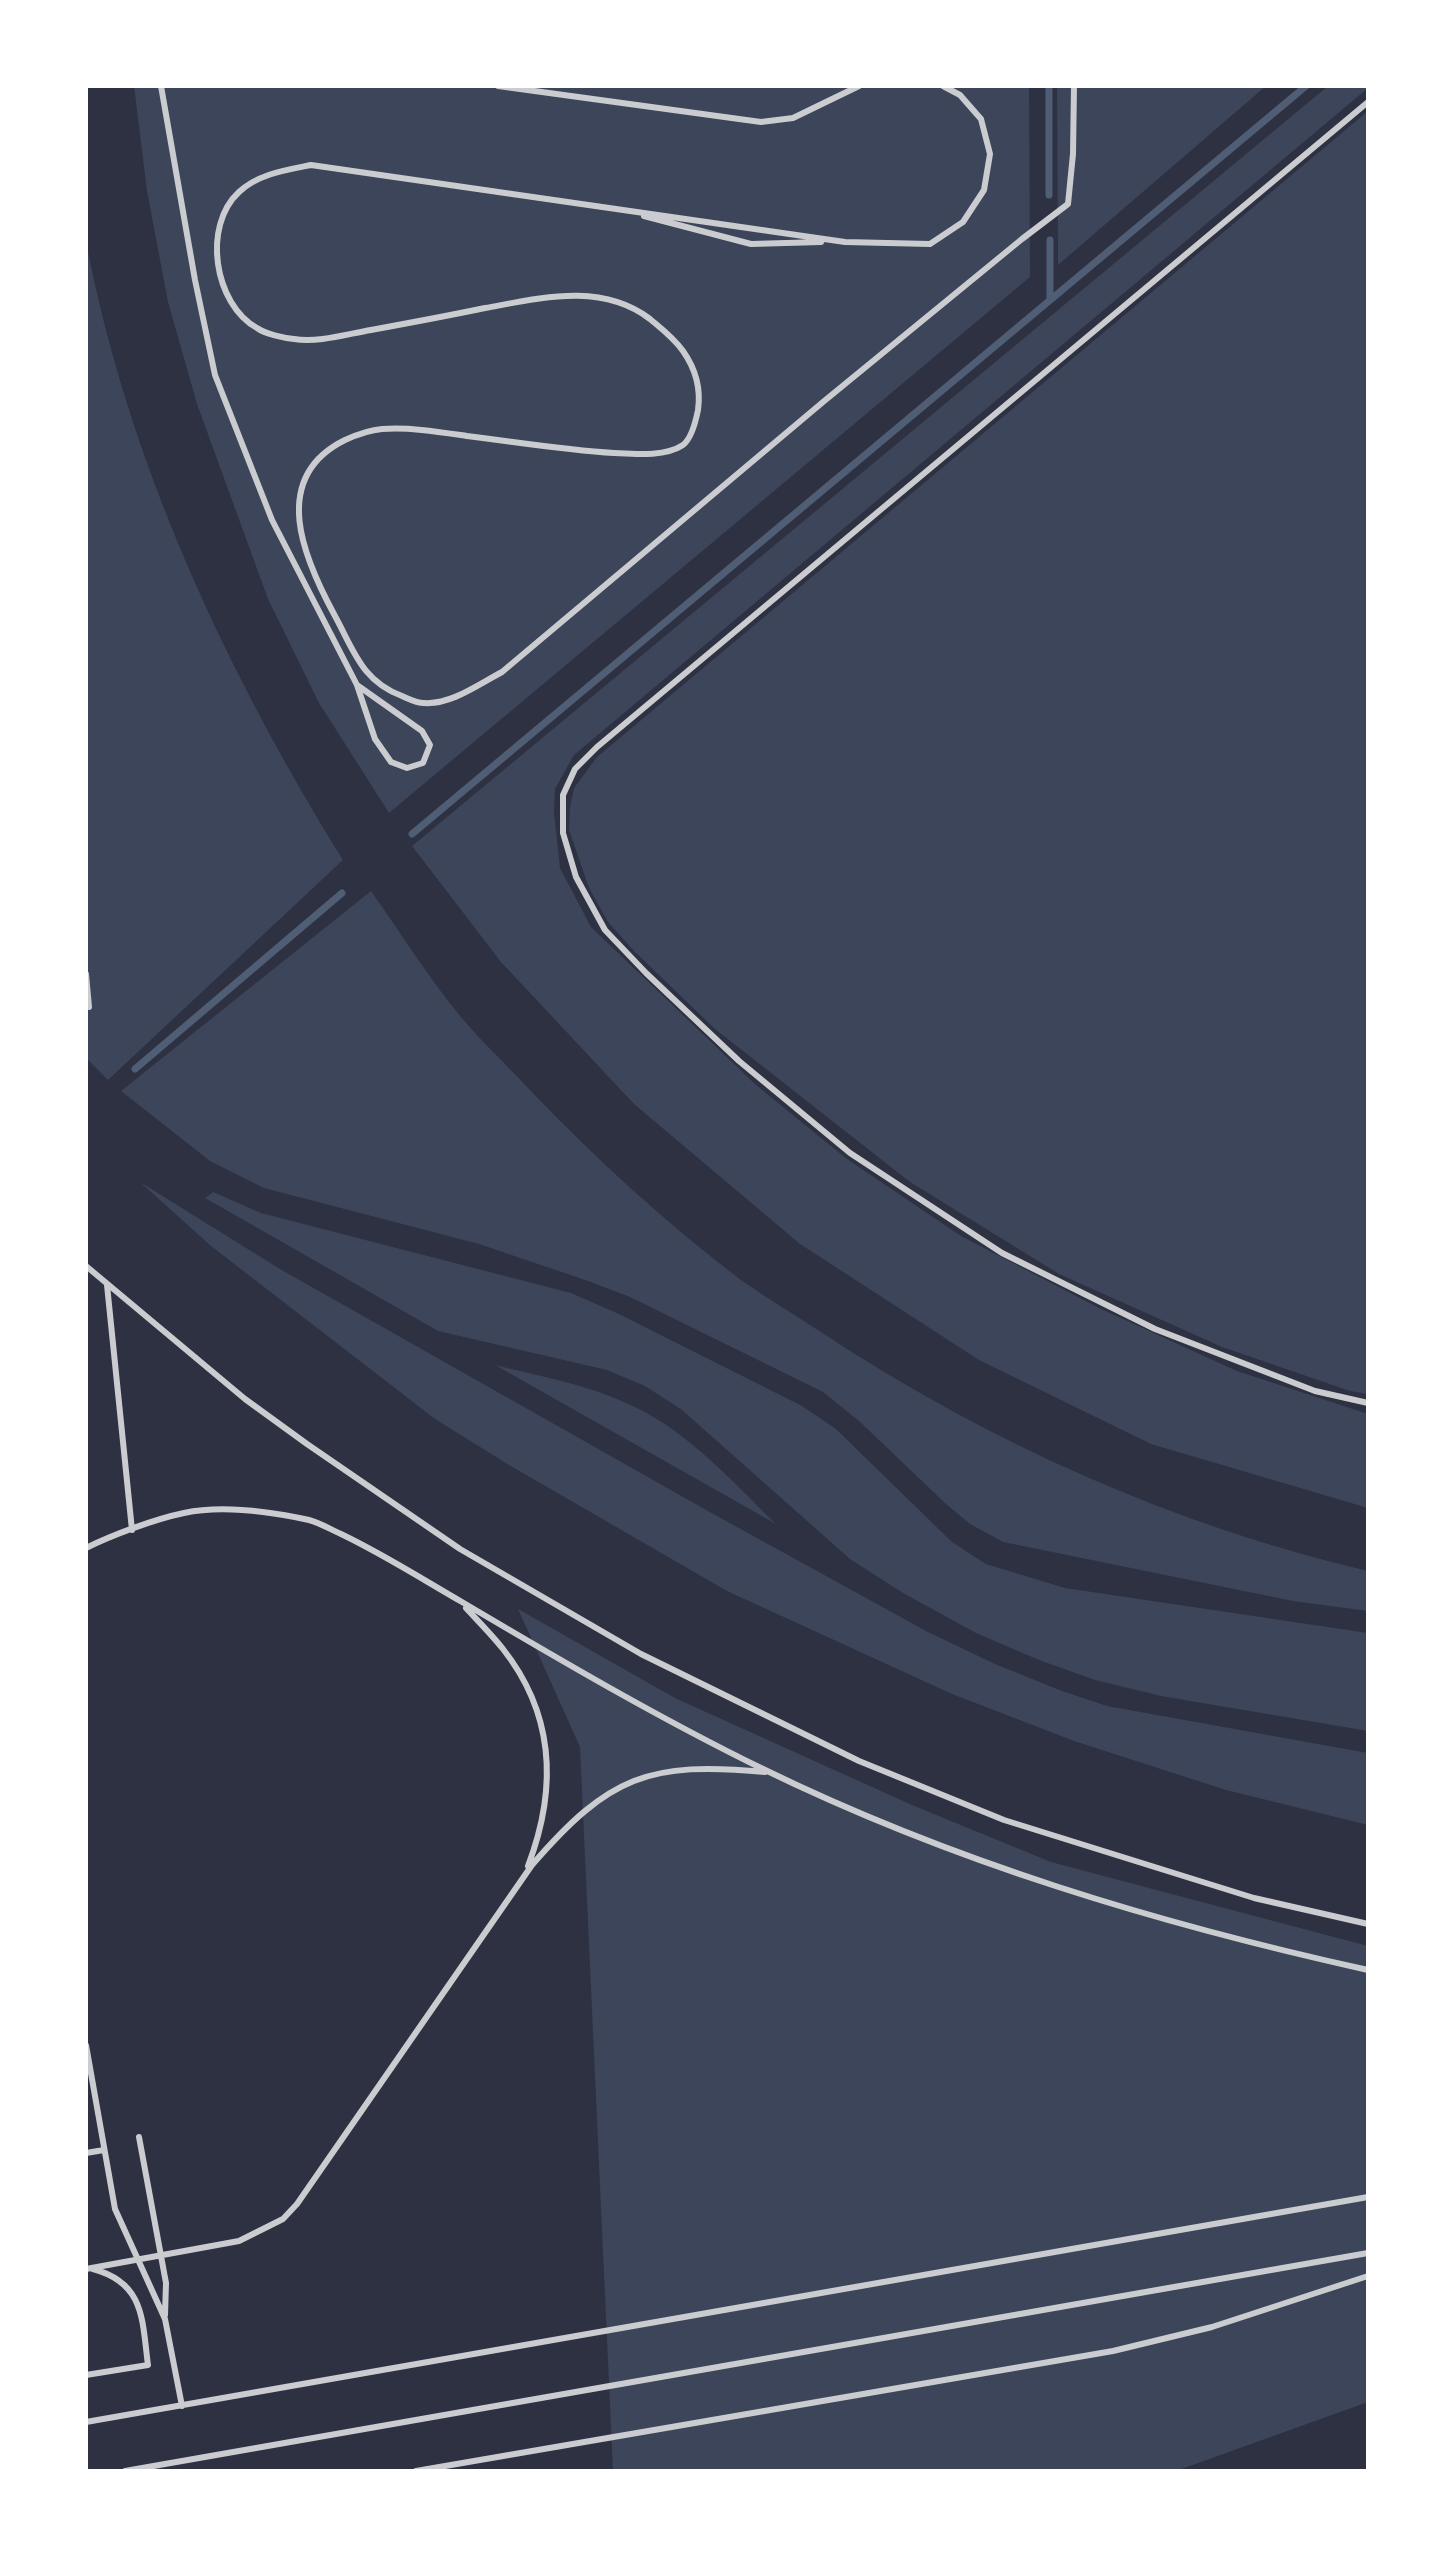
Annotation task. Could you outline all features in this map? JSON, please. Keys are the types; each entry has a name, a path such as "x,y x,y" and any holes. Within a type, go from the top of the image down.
{"lane":[{"path":"161,86 215,375 272,520 357,685 375,739 391,762 407,768 423,763 430,745 422,731 357,685"},
{"path":"498,86 761,122 793,118 859,86"},
{"path":"637,213 655,221 751,244 837,241 930,244 963,222 984,190 990,154 981,119 960,95 943,86"},
{"path":"837,241 311,165 274,172 239,191 224,213 217,244 221,285 234,307 257,329 296,340 337,336 540,298 591,296 614,299 640,312 668,333 685,353 697,379 698,402 691,435 683,445 663,451 639,454 583,451 434,432 382,429 353,436 318,458 302,487 301,539 315,579 363,670 389,691 418,703 436,703 453,698 502,672 858,373 1068,204 1073,154 1074,86"},
{"path":"1368,102 597,747 575,769 563,795 563,833 576,877 605,930 739,1061 850,1153 1002,1253 1155,1329 1315,1391 1368,1403"},
{"path":"86,974 89,1007"},
{"path":"86,1266 245,1399 332,1462 460,1549 641,1654 859,1761 1004,1820 1254,1898 1368,1924"},
{"path":"107,1285 132,1530"},
{"path":"86,1548 105,1538 185,1513 244,1510 312,1521 367,1547 589,1677 771,1772 875,1820 981,1861 1077,1893 1193,1928 1368,1970"},
{"path":"460,1601 523,1678 545,1744 549,1777 545,1810 524,1876"},
{"path":"88,2269 239,2241 283,2219 297,2204 524,1876 561,1832 615,1789 670,1770 702,1767 771,1772"},
{"path":"86,2045 115,2209 165,2319"},
{"path":"139,2137 166,2283 165,2319 182,2406"},
{"path":"86,2153 104,2150"},
{"path":"86,2422 1368,2197"},
{"path":"125,2471 1368,2253"},
{"path":"86,2375 148,2365 140,2307 131,2290 106,2273 88,2269"},
{"path":"416,2471 1113,2351 1212,2327 1368,2276"}],"shaded area":[{"path":"134,86 1029,86 1030,277 389,813 319,703 268,599 197,404 168,302 147,191"},
{"path":"1057,86 1266,86 1058,265"},
{"path":"1328,86 1368,88 574,755 555,789 554,812 560,868 591,927 756,1085 847,1159 961,1236 1101,1309 1237,1371 1368,1414 1368,1508 1151,1444 979,1360 800,1244 634,1104 501,962 412,846"},
{"path":"1368,111 1368,1394 1350,1391 1222,1347 1059,1274 910,1182 715,1029 634,951 608,922 589,888 569,830 574,788 597,757"},
{"path":"86,241 104,323 127,404 186,562 259,714 343,860 108,1080 86,1058"},
{"path":"371,891 437,986 486,1044 605,1164 741,1280 887,1374 1018,1445 1155,1505 1296,1552 1368,1571 1368,1611 1293,1601 1003,1542 970,1524 946,1504 859,1421 823,1392 630,1297 588,1281 479,1244 264,1188 210,1161 121,1091"},
{"path":"140,1182 280,1269 708,1511 928,1632 995,1664 1107,1706 1368,1753 1368,1825 1226,1790 1074,1741 952,1694 727,1591 435,1419 211,1246"},
{"path":"213,1192 261,1213 571,1293 619,1314 802,1406 836,1429 952,1542 986,1564 1065,1588 1368,1633 1368,1731 1161,1696 1095,1680 976,1633 903,1593 850,1559 682,1410 645,1386 607,1370 438,1331 205,1198"},
{"path":"495,1365 588,1388 641,1410 695,1447 776,1524"},
{"path":"518,1609 675,1698 912,1805 1051,1862 1368,1946 1368,2402 1176,2471 613,2471 580,1747"}],"waterway":[{"path":"1049,86 1049,195"},
{"path":"412,834 1306,86"},
{"path":"1050,240 1050,299"},
{"path":"135,1069 342,893"}]}
